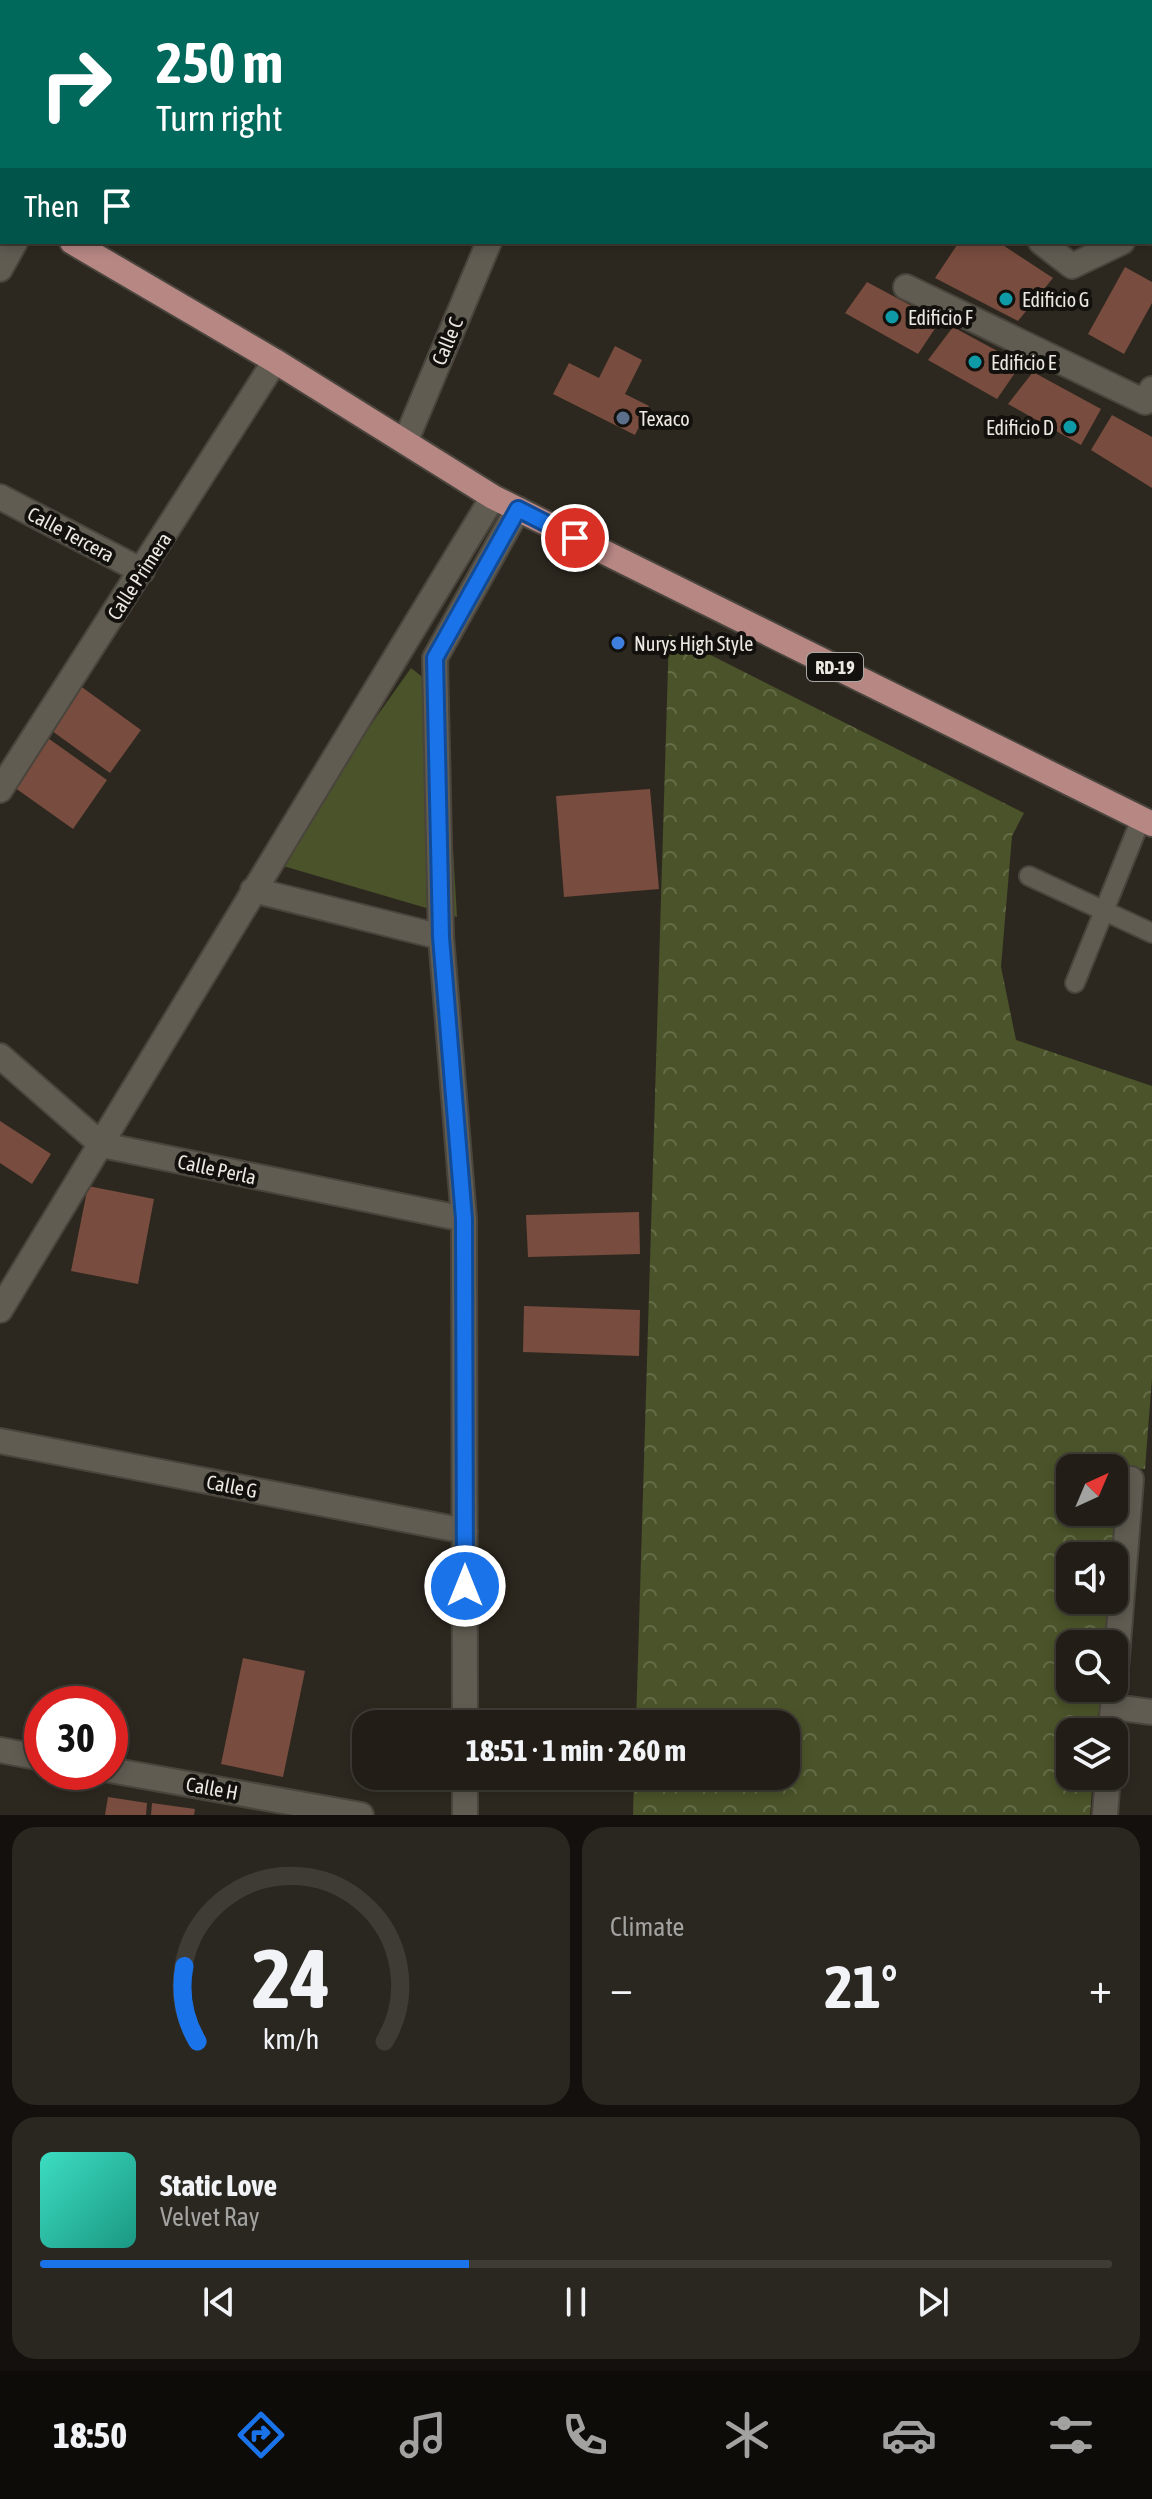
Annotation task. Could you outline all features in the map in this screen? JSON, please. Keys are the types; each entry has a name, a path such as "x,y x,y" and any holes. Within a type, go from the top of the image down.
{"main road":[{"name":"RD-19","path":"79,244 406,440 493,497 1146,822"}],"street":[{"path":"0,269 14,244"},
{"name":"Calle C","path":"406,440 488,244"},
{"path":"1044,244 1072,266 1118,244"},
{"path":"906,287 1145,402 1152,389"},
{"name":"Calle Primera","path":"0,790 9,756 142,571 275,361"},
{"name":"Calle Tercera","path":"0,497 142,571"},
{"path":"0,1310 253,890 410,639 493,497"},
{"path":"465,1710 464,1219 441,937 435,658 518,509"},
{"path":"410,639 435,658"},
{"path":"253,890 441,937"},
{"name":"Calle Perla","path":"0,1056 102,1145 464,1219"},
{"name":"Calle G","path":"0,1441 465,1531"},
{"path":"1112,1718 1131,1479"},
{"path":"1113,1707 1152,1712"},
{"path":"0,1750 24,1755"},
{"name":"Calle H","path":"128,1773 361,1815"},
{"path":"465,1790 465,1815"},
{"path":"1105,1815 1107,1790"}],"lane":[{"path":"1075,983 1104,909 1146,822"},
{"path":"1029,876 1152,933"}],"green space":[{"path":"669,634 1024,813 1012,836 1001,967 1016,1040 1152,1086 1152,1378 1145,1469 1128,1468 1128,1454 1056,1454 1056,1526 1114,1526 1113,1542 1056,1542 1056,1614 1107,1614 1105,1630 1056,1630 1056,1702 1100,1702 1098,1718 1056,1718 1056,1790 1092,1790 1090,1815 633,1815 634,1790 800,1790 800,1710 636,1710"},
{"path":"411,668 444,694 457,917 273,863"}],"building":[{"name":"Edificio G","path":"958,244 1001,244 1053,278 1018,321 935,278"},
{"path":"1125,267 1152,282 1152,303 1124,354 1088,334"},
{"name":"Edificio F","path":"867,282 940,321 918,354 845,313"},
{"name":"Edificio E","path":"953,327 1021,364 997,399 928,360"},
{"path":"615,346 642,360 625,394 649,406 635,435 553,394 569,363 599,378"},
{"name":"Edificio D","path":"1033,372 1101,409 1081,445 1008,404"},
{"path":"1112,415 1152,437 1152,488 1091,450"},
{"path":"79,685 141,730 110,773 48,728"},
{"path":"45,736 107,780 73,829 11,785"},
{"path":"650,789 659,889 564,897 556,796"},
{"path":"0,1121 51,1154 32,1184 0,1163"},
{"path":"88,1186 154,1199 138,1284 71,1271"},
{"path":"639,1212 640,1254 528,1257 526,1215"},
{"path":"524,1306 640,1310 639,1356 523,1352"},
{"path":"243,1658 305,1671 283,1777 221,1764"},
{"path":"108,1797 147,1803 146,1815 105,1815"},
{"path":"152,1803 195,1809 194,1815 151,1815"}],"place":[{"name":"Edificio G","path":"1006,299"},
{"name":"Edificio F","path":"892,317"},
{"name":"Edificio E","path":"975,362"},
{"name":"Texaco","path":"623,418"},
{"name":"Edificio D","path":"1070,427"},
{"name":"Nurys High Style","path":"618,643"}],"route":[{"path":"465,1586 464,1219 441,937 435,658 518,509 575,538"}]}
